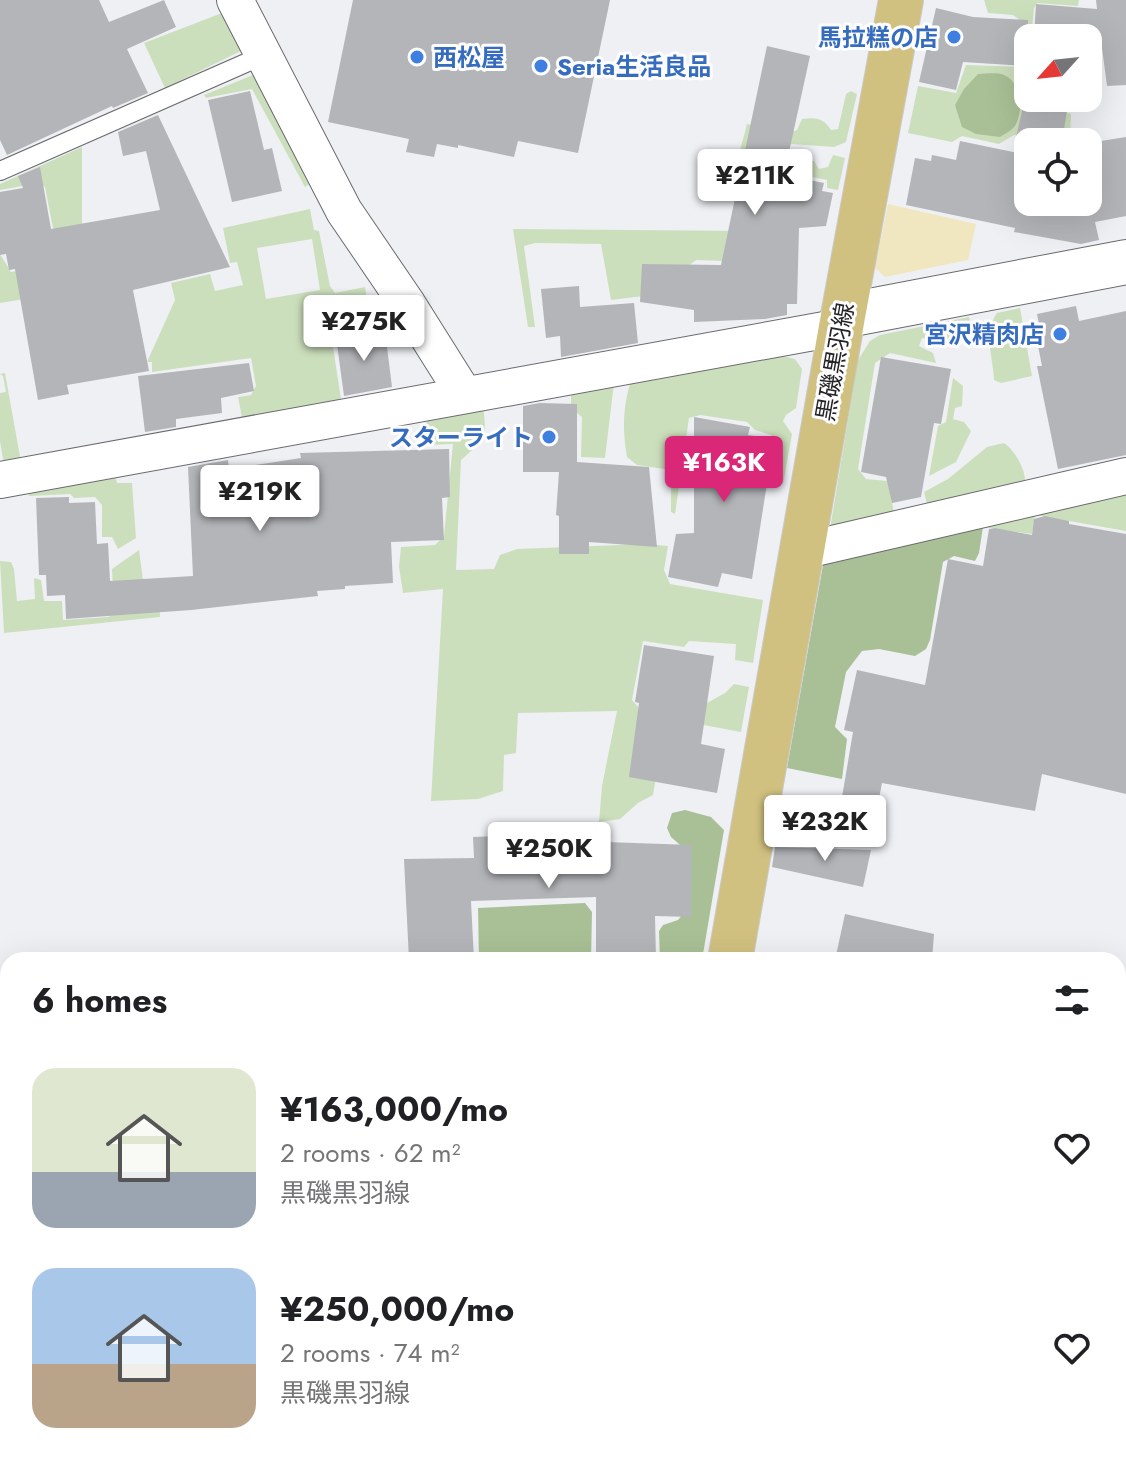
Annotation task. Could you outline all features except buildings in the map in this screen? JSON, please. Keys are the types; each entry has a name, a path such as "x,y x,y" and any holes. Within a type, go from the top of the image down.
{"main road":[{"name":"黒磯黒羽線","path":"731,952 901,0"}],"street":[{"path":"235,0 344,211 464,394"},
{"path":"0,480 842,321 1126,262"},
{"path":"802,551 1126,476"}],"lane":[{"path":"0,171 264,55"}],"green space":[{"path":"984,0 1079,0 1078,6 1037,3 1032,24 1023,24 1013,15 988,13"},
{"path":"222,13 241,51 165,88 144,43"},
{"path":"966,65 1014,67 1014,112 1071,114 1070,128 1014,128 1014,135 999,144 962,136 952,142 908,133 918,86 956,93"},
{"path":"995,73 1010,79 1014,83 1014,112 1019,112 1014,127 1000,137 976,134 962,127 955,105 978,74"},
{"path":"253,75 258,76 313,182 305,187 252,89 206,98 204,95"},
{"path":"851,91 857,94 846,142 834,147 791,144 761,167 737,162 747,124 789,133 797,130 802,119 811,118 819,119 831,130 838,129 846,94"},
{"path":"82,147 82,224 91,288 0,303 0,254 11,272 55,264 59,259 45,187 39,183 0,190 0,184"},
{"path":"833,155 845,158 838,190 827,188 827,180 782,171 780,159 814,161 819,169 828,167"},
{"path":"310,209 314,230 319,231 330,286 335,293 365,287 367,299 339,307 328,314 342,406 243,422 238,397 251,395 256,386 251,358 152,372 152,362 147,362 175,300 171,283 210,274 215,291 243,285 237,262 230,263 223,228","holes":["312,239 320,290 266,299 257,248"]},
{"path":"513,229 749,231 747,262 696,260 652,295 611,300 601,244 535,243 524,246 535,327 528,327"},
{"path":"1020,308 1032,376 1001,383 994,380 990,329 997,313"},
{"path":"969,317 962,335 940,341 922,338 919,346 933,353 936,363 890,353 875,363 858,469 866,479 888,481 894,513 830,529 858,360 870,341 880,335"},
{"path":"783,356 795,359 802,369 796,408 783,421 792,434 783,484 772,477 778,442 771,435 755,430 747,422 700,415 689,418 675,514 671,512 671,470 637,465 627,457 624,418 631,380"},
{"path":"5,373 21,462 4,465 0,441 0,393 6,392 0,374"},
{"path":"953,378 963,386 962,406 955,408 953,419 964,422 971,431 956,462 929,476 938,426 946,422"},
{"path":"614,383 605,458 581,457 582,417 571,408 571,391"},
{"path":"483,408 485,425 482,437 461,460 456,570 494,569 500,555 517,549 645,544 668,546 664,570 670,584 763,600 753,663 735,660 736,644 689,641 684,647 643,641 632,700 640,709 667,713 653,795 620,819 599,822 602,786 617,711 518,713 516,753 504,755 503,791 478,799 431,801 443,589 403,593 399,567 401,547 435,545 444,536 453,444 425,445 427,416"},
{"path":"1004,443 1019,460 1025,482 927,504 924,492 948,479 987,447"},
{"path":"115,474 117,483 132,483 136,538 118,549 112,537 102,537 102,505 95,497 74,498 70,494 29,496 28,490"},
{"path":"1126,490 1126,531 1035,515 1032,534 983,527"},
{"path":"983,527 975,561 954,556 943,562 926,649 915,656 879,649 862,651 846,672 835,727 847,739 842,779 787,768 823,565 829,557"},
{"path":"139,550 143,580 159,582 160,617 4,633 0,561 11,562 14,569 17,601 35,599 34,578 41,580 44,601 62,601 63,620 108,617 114,614 112,569"},
{"path":"734,684 749,687 741,732 698,724 705,704"},
{"path":"854,794 882,799 872,846 845,840"},
{"path":"685,810 711,817 724,830 703,952 660,952 659,931 663,925 678,920 688,908 688,852 671,837 667,828 672,813"},
{"path":"585,903 592,912 591,952 479,952 478,908"}],"sand":[{"path":"888,204 976,224 968,260 885,277 875,268"}],"place":[{"name":"馬拉糕の店","path":"954,37"},
{"name":"西松屋","path":"417,57"},
{"name":"Seria生活良品","path":"541,66"},
{"name":"宮沢精肉店","path":"1060,334"},
{"name":"スターライト","path":"549,437"}]}
